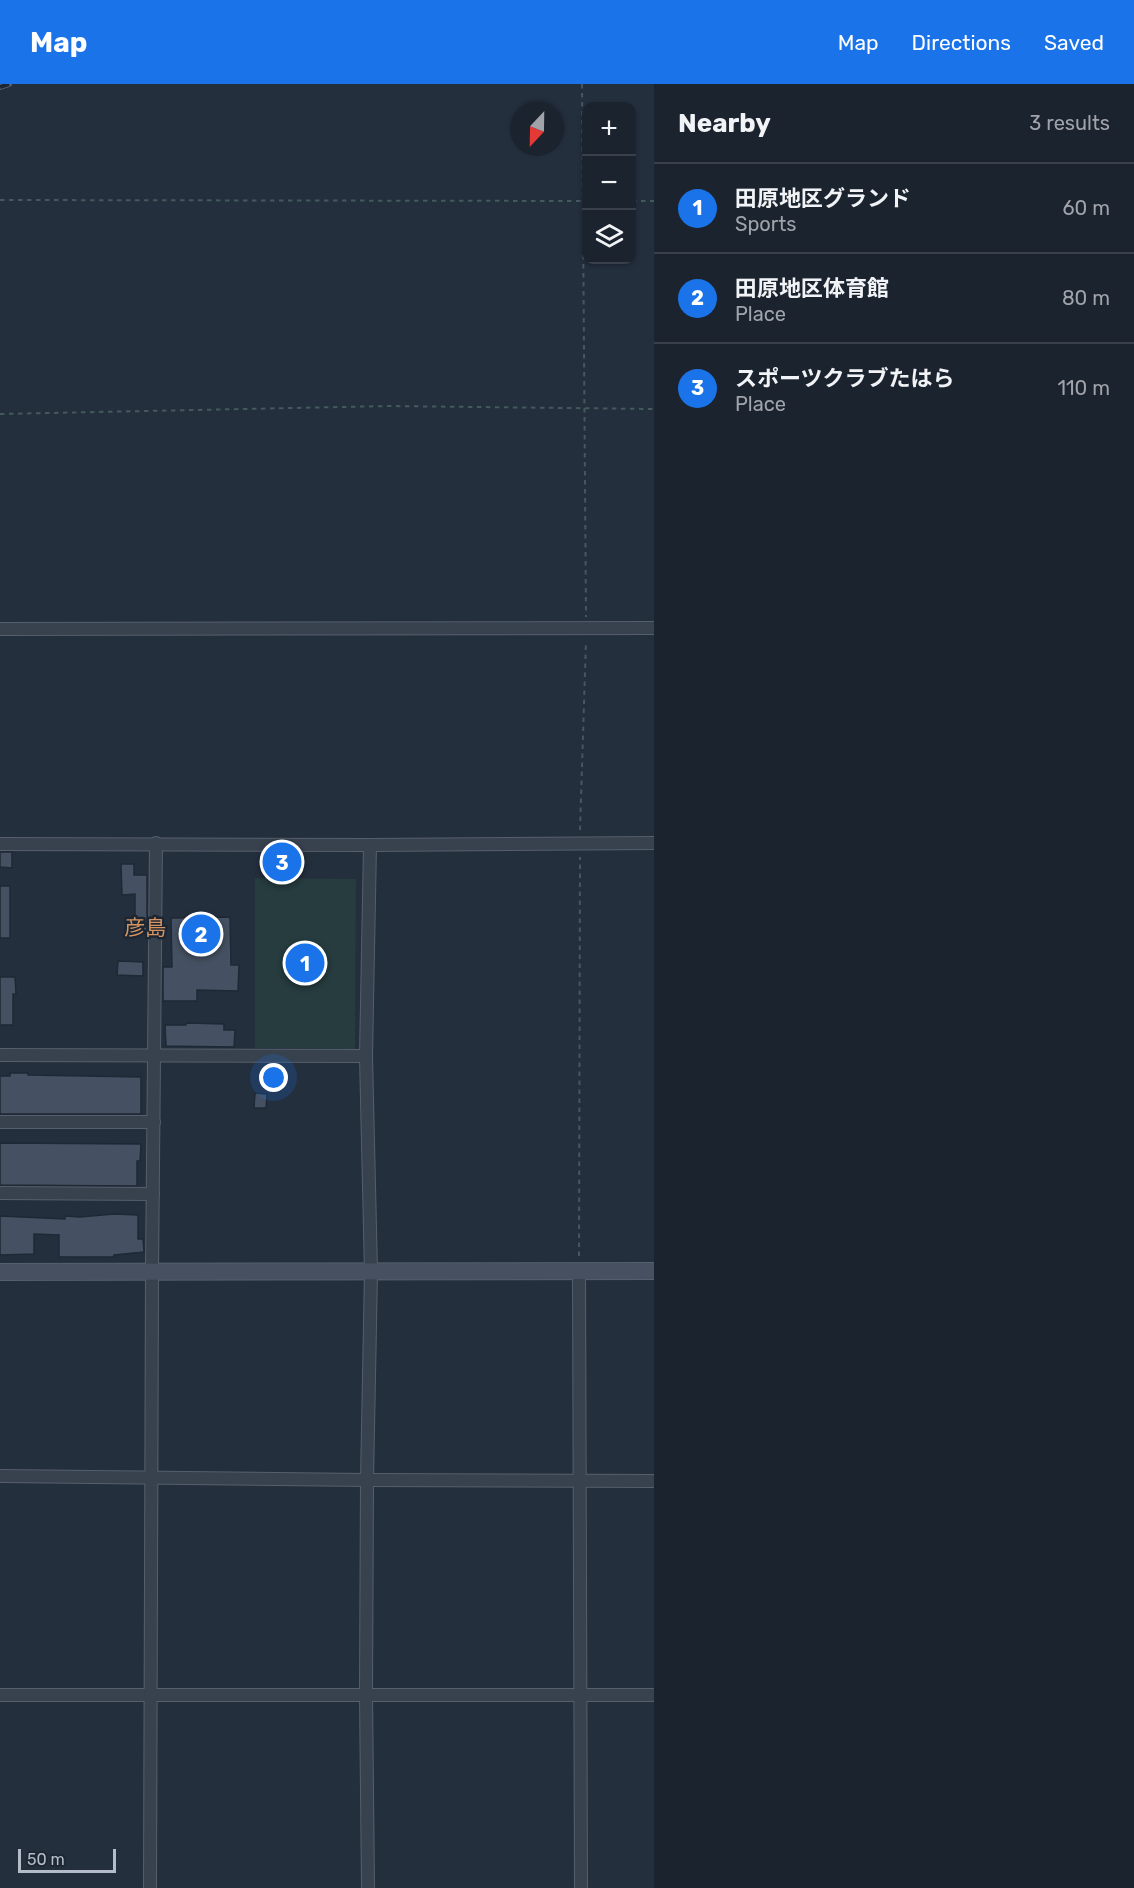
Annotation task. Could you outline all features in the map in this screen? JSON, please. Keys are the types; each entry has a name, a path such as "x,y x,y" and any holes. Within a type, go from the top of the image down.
{"street":[{"path":"0,629 654,628"},
{"path":"150,1888 156,843"},
{"path":"0,844 654,843"},
{"path":"368,1888 367,1480 371,1272 366,1056 370,845"},
{"path":"0,1055 366,1056"},
{"path":"0,1122 154,1122"},
{"path":"0,1193 153,1194"},
{"path":"579,1271 581,1888"},
{"path":"0,1272 654,1271"},
{"path":"0,1476 654,1481"},
{"path":"0,1695 654,1695"}],"path":[{"path":"582,84 583,156"},
{"path":"0,200 582,201"},
{"path":"636,201 654,201"},
{"path":"579,1271 580,844 586,628 584,210"},
{"path":"0,414 389,406 654,409"}],"green space":[{"path":"255,878 356,879 355,1049 255,1048"}],"building":[{"path":"0,852 12,852 12,868 0,867"},
{"path":"299,854 299,868 264,869 264,855"},
{"path":"121,864 134,864 134,875 147,875 147,933 135,933 135,894 122,895"},
{"path":"0,886 10,886 10,938 0,938"},
{"path":"230,917 231,965 239,965 238,991 197,990 197,1001 163,1001 163,967 172,967 171,918"},
{"path":"118,961 143,962 143,976 117,975"},
{"path":"0,977 15,977 13,1025 0,1025"},
{"path":"186,1023 224,1024 224,1030 235,1030 234,1047 166,1046 165,1025 186,1025"},
{"path":"10,1073 141,1077 141,1114 0,1114 0,1076 10,1076"},
{"path":"255,1093 267,1094 266,1108 254,1108"},
{"path":"0,1143 141,1144 140,1161 137,1161 137,1186 0,1185"},
{"path":"138,1215 138,1239 143,1239 144,1252 114,1255 114,1257 59,1257 59,1235 34,1234 34,1254 0,1255 0,1216 65,1219 65,1216"}],"railway":[{"path":"0,87 9,84"}],"place":[{"name":"スポーツクラブたはら","path":"282,862"},
{"name":"田原地区体育館","path":"201,934"},
{"name":"田原地区グランド","path":"305,963"}],"district":[{"name":"彦島","path":"145,928"}]}
